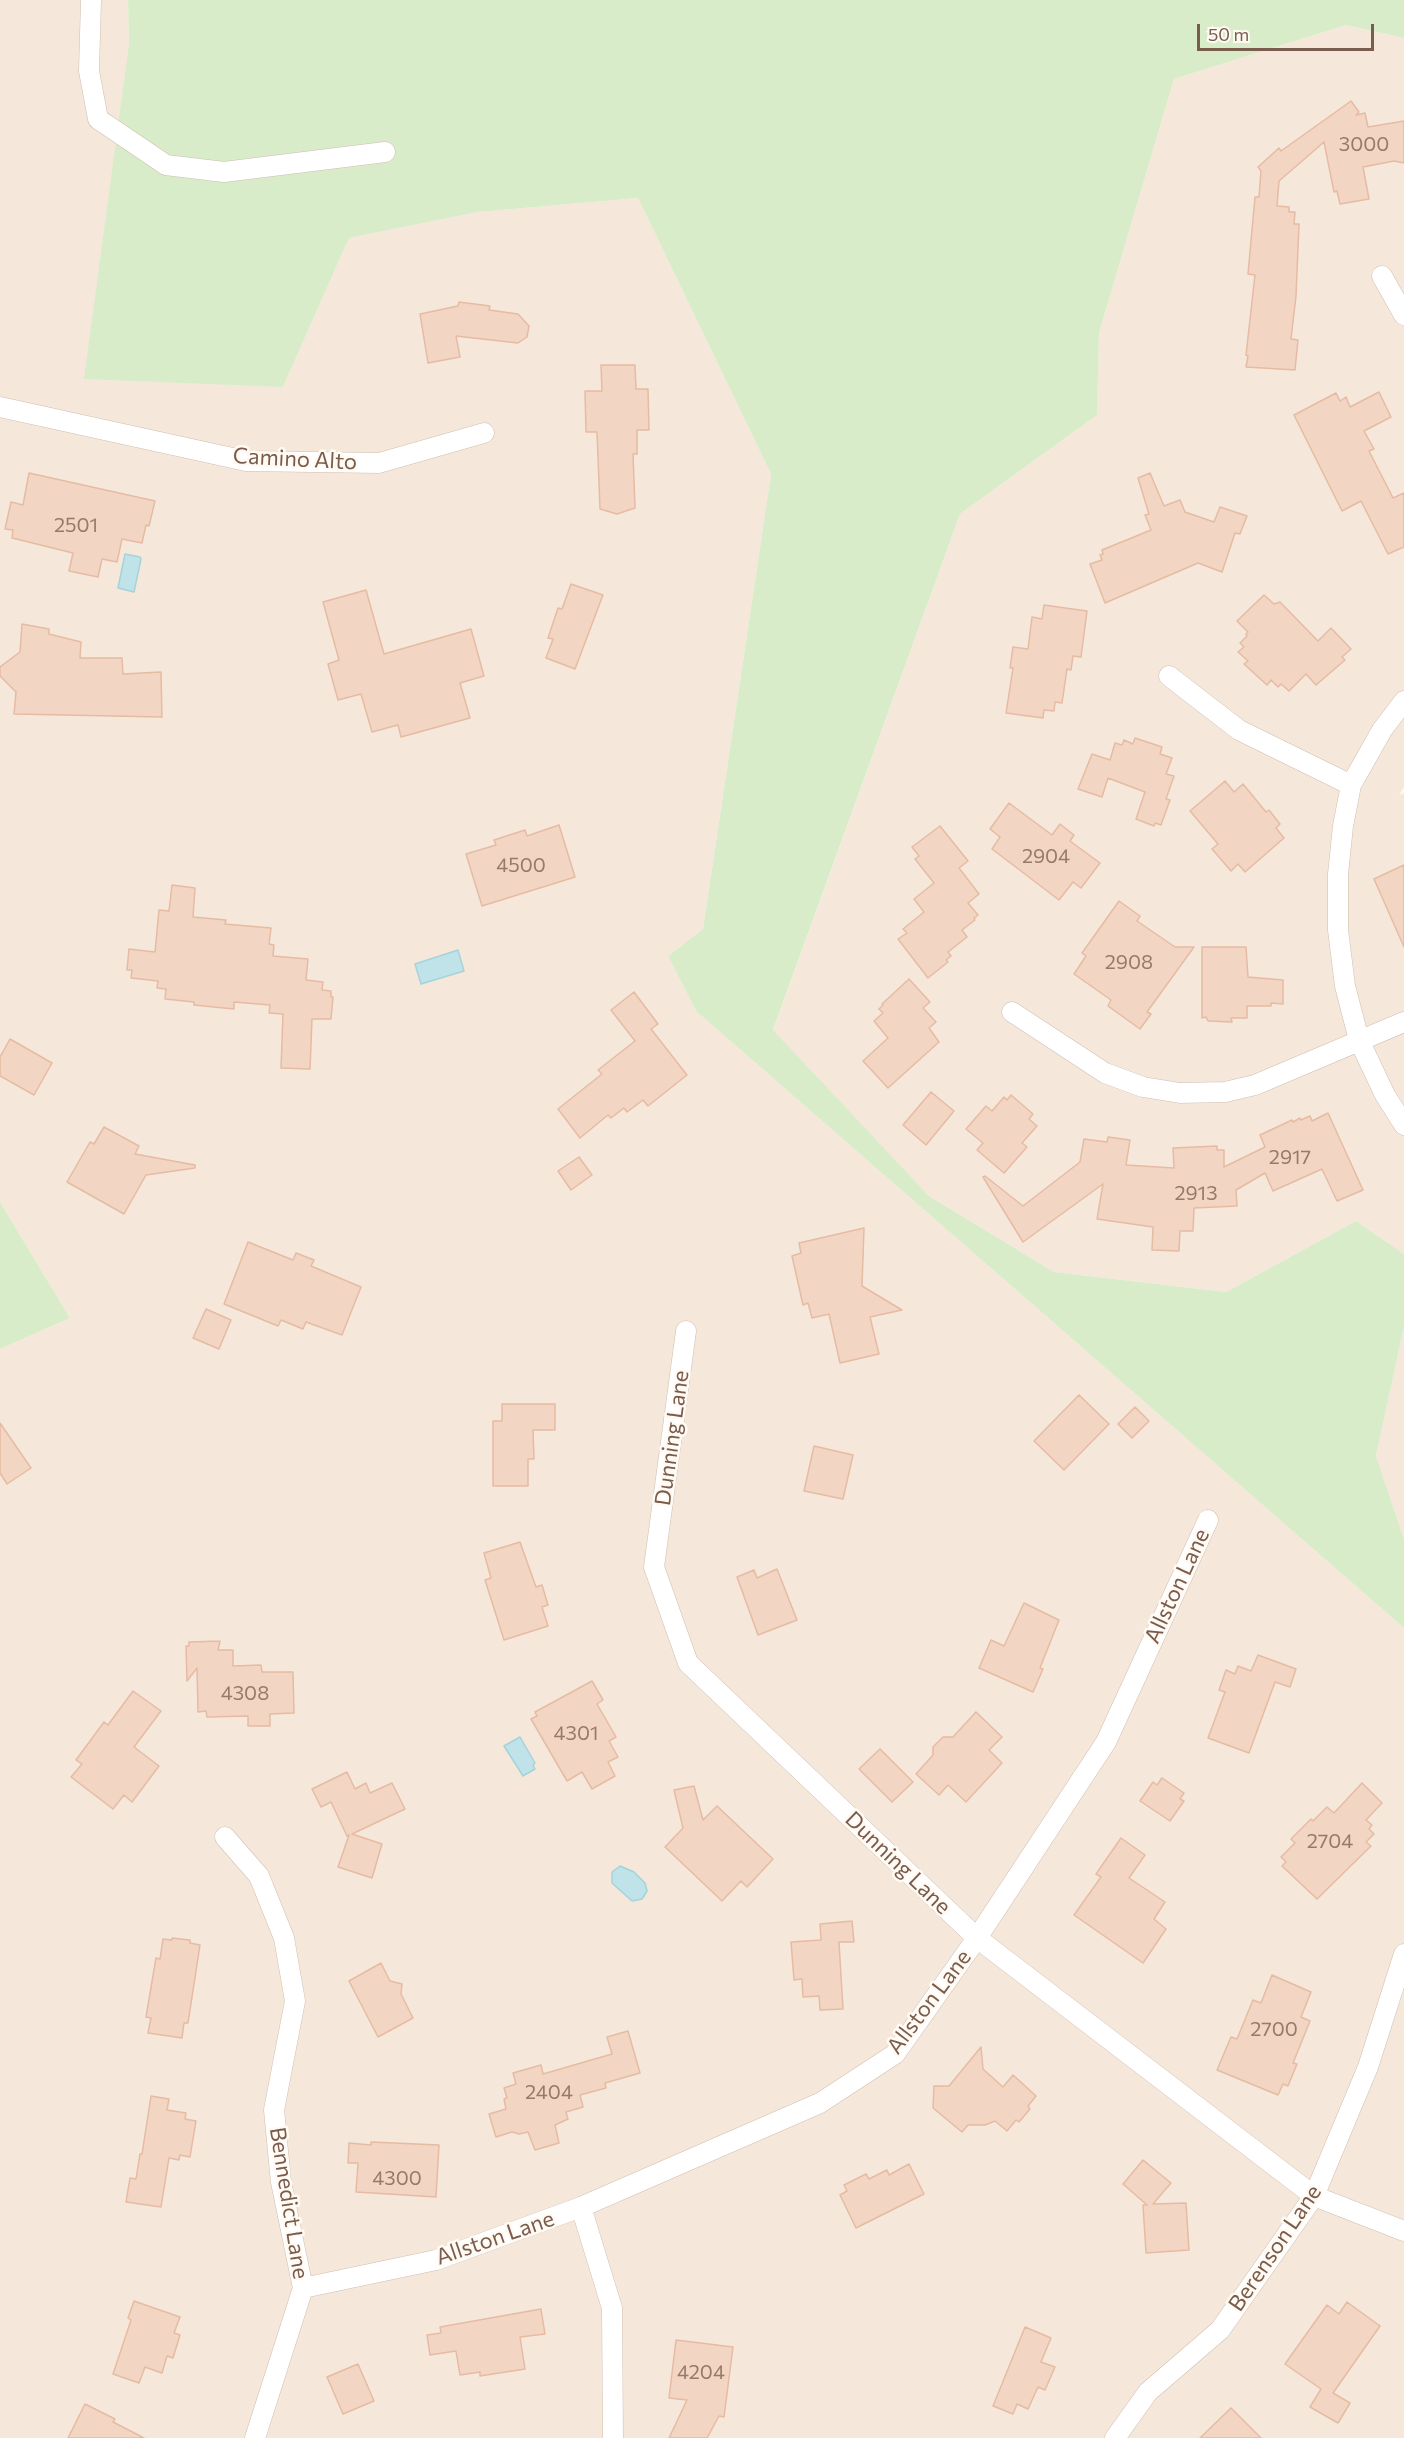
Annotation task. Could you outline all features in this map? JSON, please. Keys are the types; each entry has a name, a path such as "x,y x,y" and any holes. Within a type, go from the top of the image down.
{"street":[{"path":"91,0 89,71 98,119 166,165 224,172 385,152"},
{"path":"1382,276 1404,315"},
{"name":"Camino Alto","path":"0,407 246,461 379,463 484,433"},
{"path":"1169,676 1239,730 1351,785"},
{"path":"1404,701 1382,730 1351,785 1343,826 1338,874 1338,930 1345,986 1359,1040 1385,1095 1404,1125"},
{"path":"1012,1012 1105,1073 1143,1087 1180,1093 1225,1092 1255,1085 1404,1022"},
{"name":"Dunning Lane","path":"686,1331 654,1567 688,1662 977,1938 1314,2196 1404,2231"},
{"name":"Allston Lane","path":"303,2288 436,2260 580,2207 820,2103 895,2054 977,1938 1106,1742 1208,1520"},
{"name":"Bennedict Lane","path":"225,1837 259,1876 284,1938 295,2001 274,2110 281,2182 303,2288 255,2438"},
{"name":"Berenson Lane","path":"1115,2438 1148,2392 1220,2330 1314,2196 1368,2067 1404,1954"},
{"path":"580,2207 612,2308 613,2438"}],"shaded area":[{"path":"0,0 128,0 129,44 283,387 349,238 478,212 638,198 771,474 703,929 668,956 696,1011 1404,1628 1404,2438 0,2438 0,1349 70,1318 0,1202"},
{"path":"1346,25 1404,38 1404,787 1399,795 1404,794 1404,1254 1356,1221 1226,1292 1054,1272 929,1196 773,1031 960,514 1097,415 1099,333 1174,79"},
{"path":"1404,1326 1404,1539 1376,1456"}],"green space":[{"path":"128,0 1404,0 1404,38 1346,25 1174,79 1099,333 1097,415 960,514 773,1030 929,1196 1054,1272 1226,1292 1356,1221 1404,1254 1404,1326 1376,1456 1404,1539 1404,1628 696,1011 668,956 703,929 771,474 638,198 478,212 349,238 283,387 84,379 129,44"},
{"path":"0,1202 70,1318 0,1349"}],"water":[{"path":"125,554 141,559 134,592 118,588"},
{"path":"458,950 464,971 421,984 415,964"},
{"path":"520,1737 535,1763 533,1765 535,1769 523,1776 504,1746"},
{"path":"620,1866 634,1872 645,1883 647,1891 642,1899 632,1901 612,1883 612,1872"}],"building":[{"path":"1351,101 1359,112 1356,115 1365,113 1368,127 1404,121 1404,163 1394,161 1363,167 1369,199 1340,204 1337,191 1334,192 1324,142 1279,181 1277,206 1289,207 1289,212 1295,212 1294,224 1299,224 1296,296 1291,339 1298,340 1295,370 1246,367 1255,275 1248,274 1255,197 1259,197 1261,171 1258,167 1279,148 1281,151"},
{"path":"459,302 490,306 489,310 518,314 529,326 527,337 518,343 456,336 460,357 428,363 420,314 458,306"},
{"path":"601,365 635,365 636,389 648,389 649,430 637,430 637,454 633,454 635,508 617,514 600,509 597,432 586,432 585,391 602,391"},
{"path":"1379,392 1391,417 1364,431 1374,449 1369,451 1393,498 1404,493 1404,547 1388,554 1361,501 1342,511 1294,415 1336,393 1340,401 1346,397 1350,407"},
{"path":"29,473 155,501 142,543 122,539 117,562 102,559 98,577 69,571 73,553 12,538 13,530 5,529 11,502 23,505"},
{"path":"1150,473 1164,506 1180,500 1185,512 1214,522 1220,507 1247,516 1240,534 1235,533 1222,572 1198,563 1105,603 1090,564 1102,560 1100,555 1103,554 1102,550 1151,530 1145,515 1149,514 1138,478"},
{"path":"571,584 603,595 575,669 546,658 553,639 548,638 558,608 562,609"},
{"path":"366,590 384,654 471,629 484,676 460,683 470,718 401,737 398,725 372,732 361,694 338,700 328,664 339,660 323,602"},
{"path":"1264,595 1274,604 1280,602 1318,641 1331,628 1351,649 1342,657 1345,660 1316,685 1306,674 1289,691 1281,684 1278,687 1271,680 1267,685 1244,664 1248,661 1238,652 1244,647 1240,643 1248,632 1237,621"},
{"path":"1044,605 1087,611 1081,657 1073,656 1071,670 1067,669 1062,703 1055,702 1054,711 1044,710 1043,718 1006,713 1013,668 1010,668 1013,647 1028,649 1032,617 1042,619"},
{"path":"22,624 49,629 49,634 81,642 80,658 122,658 123,674 161,672 162,717 14,714 16,692 0,676 0,667 20,652"},
{"path":"1135,738 1162,747 1160,754 1172,758 1166,774 1174,776 1166,799 1170,800 1161,825 1155,823 1154,826 1136,819 1145,792 1108,778 1102,797 1078,789 1092,754 1110,760 1115,743 1122,745 1124,740 1133,744"},
{"path":"1225,781 1234,792 1243,784 1266,812 1269,810 1280,824 1276,828 1284,838 1245,872 1238,864 1231,871 1212,849 1218,844 1190,811"},
{"path":"1009,803 1052,835 1060,824 1074,835 1070,841 1100,863 1081,888 1073,882 1059,900 992,849 1000,837 990,829"},
{"path":"559,825 575,877 482,906 466,854 496,845 494,840 525,830 527,836"},
{"path":"940,826 968,861 959,868 979,894 968,903 978,915 962,930 967,937 948,952 951,956 946,960 948,962 928,978 898,939 907,933 903,929 924,912 914,899 934,883 915,859 919,856 912,847"},
{"path":"1404,865 1404,947 1374,879"},
{"path":"172,885 195,888 193,917 226,920 225,924 271,928 269,944 274,945 273,956 308,959 306,980 323,982 322,990 331,991 331,997 333,997 331,1019 312,1019 310,1069 281,1068 283,1014 269,1013 270,1005 234,1002 234,1009 194,1005 194,1002 165,999 166,989 157,988 158,981 131,978 132,970 127,970 129,949 155,952 159,910 169,911"},
{"path":"1119,901 1140,916 1137,921 1175,947 1194,947 1147,1012 1151,1014 1140,1029 1108,1006 1111,1000 1074,974 1086,956 1082,953"},
{"path":"1202,947 1246,947 1248,977 1283,980 1283,1004 1247,1006 1247,1018 1231,1018 1232,1022 1208,1021 1206,1017 1202,1018"},
{"path":"909,979 930,1002 923,1008 936,1022 929,1028 939,1042 888,1088 863,1061 888,1038 874,1021 883,1013 879,1009"},
{"path":"634,992 658,1024 651,1029 687,1075 648,1106 643,1100 627,1112 624,1108 611,1118 608,1115 580,1138 558,1109 602,1074 598,1070 635,1041 611,1010"},
{"path":"10,1039 52,1063 34,1095 0,1076 0,1057"},
{"path":"931,1092 954,1111 926,1145 903,1125"},
{"path":"1011,1095 1033,1114 1029,1119 1037,1126 1022,1143 1027,1147 1004,1173 977,1150 983,1143 966,1129 986,1106 992,1111 1004,1097 1007,1100"},
{"path":"1328,1113 1363,1190 1337,1201 1322,1169 1273,1191 1265,1173 1236,1190 1237,1206 1194,1208 1193,1231 1180,1231 1179,1251 1152,1250 1153,1227 1097,1219 1103,1184 1023,1242 983,1177 985,1176 1023,1206 1080,1162 1084,1139 1107,1142 1108,1137 1130,1140 1126,1165 1174,1168 1173,1148 1217,1146 1217,1150 1224,1150 1224,1167 1265,1147 1260,1135 1292,1120 1293,1122 1310,1116 1312,1121"},
{"path":"104,1127 139,1146 135,1154 195,1165 195,1168 146,1175 124,1214 67,1182 90,1142 94,1144"},
{"path":"579,1157 592,1175 571,1190 558,1171"},
{"path":"864,1228 862,1286 902,1310 870,1317 879,1354 840,1363 829,1314 812,1318 808,1303 803,1305 792,1256 801,1253 799,1243"},
{"path":"248,1242 293,1260 296,1253 314,1260 311,1266 361,1287 342,1335 306,1322 303,1329 281,1320 278,1326 224,1304"},
{"path":"206,1309 231,1320 219,1349 193,1338"},
{"path":"1079,1395 1109,1424 1064,1470 1034,1441"},
{"path":"502,1404 555,1404 555,1430 533,1430 534,1459 528,1459 528,1486 493,1486 493,1421 502,1421"},
{"path":"1135,1407 1149,1421 1132,1438 1118,1424"},
{"path":"0,1423 31,1468 7,1484 0,1473"},
{"path":"814,1446 853,1455 843,1499 804,1491"},
{"path":"520,1542 536,1587 542,1585 548,1605 542,1607 548,1626 504,1640 485,1580 491,1578 484,1553"},
{"path":"777,1569 797,1620 758,1635 737,1577 754,1570 757,1578"},
{"path":"1024,1603 1059,1620 1033,1692 979,1668 991,1640 1004,1646"},
{"path":"220,1641 218,1650 233,1650 233,1666 261,1665 262,1672 293,1672 294,1713 270,1714 270,1726 248,1726 248,1716 207,1717 206,1711 198,1712 197,1668 187,1681 186,1646 189,1646 189,1642"},
{"path":"1258,1655 1296,1669 1290,1687 1275,1682 1249,1753 1208,1738 1225,1692 1219,1690 1226,1670 1235,1674 1238,1666 1251,1671"},
{"path":"592,1681 603,1700 597,1704 616,1737 609,1741 618,1757 608,1762 615,1776 592,1789 582,1772 567,1781 531,1719 537,1716 535,1712"},
{"path":"133,1691 161,1711 134,1747 159,1766 132,1802 124,1795 113,1809 71,1777 82,1764 76,1760 104,1722 108,1725"},
{"path":"976,1712 1002,1737 989,1750 1002,1763 966,1802 948,1785 939,1795 916,1774 933,1755 933,1747 943,1737 953,1737"},
{"path":"880,1749 913,1782 892,1802 859,1769"},
{"path":"347,1772 355,1789 366,1783 370,1793 392,1783 405,1809 352,1834 382,1844 372,1878 338,1867 349,1835 347,1836 331,1802 321,1807 312,1789"},
{"path":"1162,1778 1184,1793 1180,1799 1184,1801 1170,1821 1140,1801 1153,1782 1157,1785"},
{"path":"1362,1783 1382,1803 1366,1820 1372,1825 1369,1829 1374,1834 1366,1842 1371,1846 1317,1899 1282,1866 1286,1862 1281,1857 1295,1843 1291,1839 1311,1819 1313,1821 1327,1807 1334,1813"},
{"path":"694,1786 703,1820 717,1806 773,1859 747,1887 741,1881 722,1901 665,1847 683,1828 674,1790"},
{"path":"1121,1838 1145,1855 1129,1878 1165,1902 1154,1919 1166,1929 1143,1963 1074,1915 1101,1877 1096,1874"},
{"path":"852,1921 854,1942 839,1942 843,2009 820,2010 819,1996 803,1997 802,1979 794,1980 791,1942 821,1940 820,1924"},
{"path":"172,1938 190,1940 190,1943 200,1945 188,2023 184,2023 182,2038 148,2033 151,2018 146,2017 156,1958 160,1959 163,1939 172,1940"},
{"path":"381,1963 390,1981 402,1984 401,1994 413,2018 378,2037 349,1981"},
{"path":"1272,1975 1311,1992 1301,2017 1310,2021 1293,2063 1297,2064 1288,2086 1283,2084 1278,2095 1217,2070 1231,2037 1237,2039 1253,2000 1261,2003"},
{"path":"628,2031 640,2073 605,2083 606,2088 580,2095 583,2107 566,2112 568,2119 555,2125 559,2143 535,2150 528,2132 519,2134 512,2132 496,2137 489,2114 506,2109 504,2099 507,2098 504,2088 516,2084 513,2073 541,2065 543,2074 612,2054 607,2037"},
{"path":"981,2047 983,2069 1003,2087 1013,2075 1036,2096 1028,2106 1030,2109 1007,2131 995,2121 985,2125 968,2125 962,2132 933,2108 934,2086 949,2086"},
{"path":"151,2096 169,2099 167,2110 186,2113 185,2119 196,2121 190,2157 180,2155 179,2160 169,2158 161,2207 126,2202 130,2178 136,2179 140,2154 142,2154"},
{"path":"371,2142 439,2145 436,2197 356,2192 358,2163 348,2163 349,2143 371,2145"},
{"path":"1143,2160 1171,2183 1153,2204 1186,2203 1189,2250 1146,2253 1143,2205 1147,2205 1123,2184"},
{"path":"909,2164 924,2194 856,2228 840,2195 847,2191 844,2185 866,2174 869,2179 887,2170 889,2175"},
{"path":"134,2301 180,2317 174,2333 180,2335 173,2358 167,2356 162,2373 145,2367 139,2383 113,2374 131,2320 128,2318"},
{"path":"1347,2302 1380,2326 1333,2393 1350,2403 1338,2423 1310,2407 1321,2389 1285,2364 1327,2305 1339,2314"},
{"path":"541,2309 545,2334 520,2337 525,2369 480,2376 480,2372 460,2375 456,2351 430,2355 427,2335 441,2333 440,2327"},
{"path":"1025,2327 1051,2338 1041,2362 1055,2367 1045,2390 1038,2387 1028,2409 1017,2404 1013,2414 993,2406"},
{"path":"676,2340 733,2347 724,2417 719,2416 707,2438 669,2438 687,2400 669,2398"},
{"path":"358,2364 374,2401 343,2414 327,2377"},
{"path":"85,2404 115,2419 113,2422 144,2438 68,2438"},
{"path":"1231,2408 1261,2438 1200,2438"}]}
